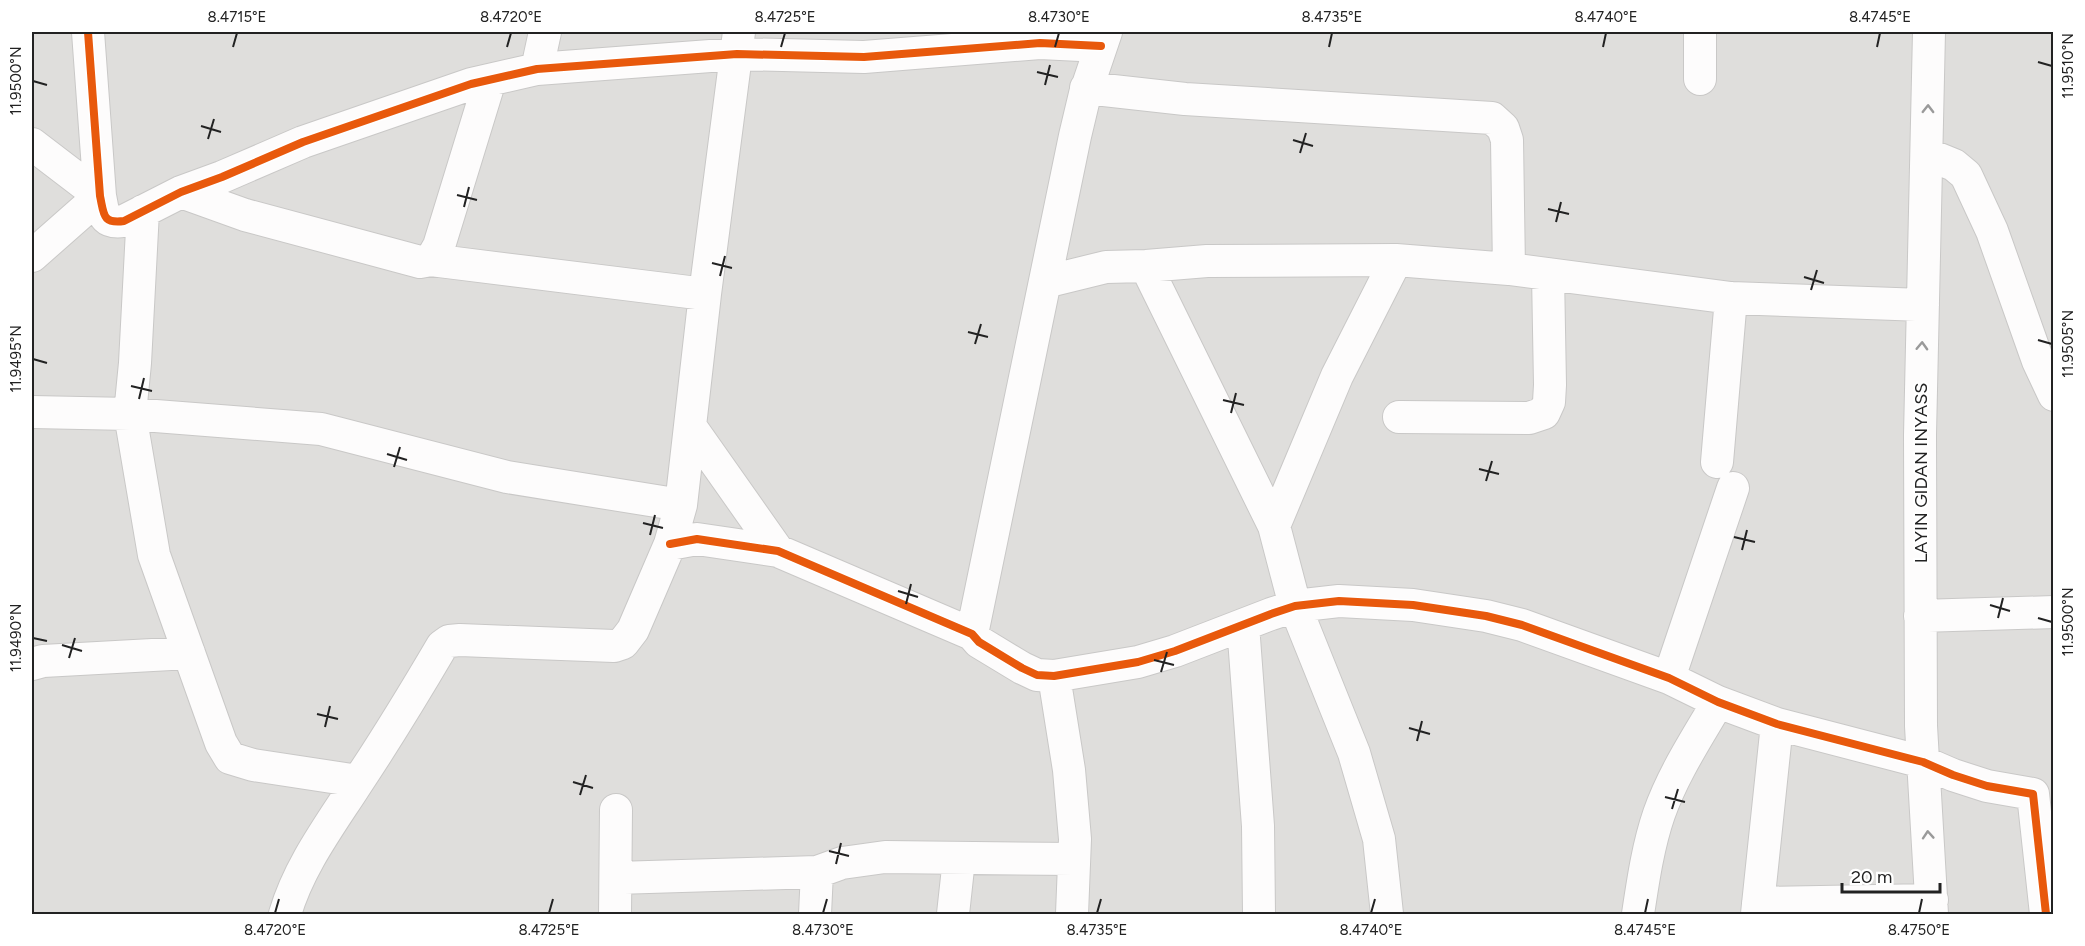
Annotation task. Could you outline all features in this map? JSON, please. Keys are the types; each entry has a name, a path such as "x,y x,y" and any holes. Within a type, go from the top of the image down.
{"street":[{"path":"88,32 100,196 104,216 115,222 124,221 182,192 303,142 471,84 537,69 738,43 864,57 1103,39 1086,88 1075,136 972,634"},
{"path":"537,69 545,32"},
{"path":"1700,32 1700,79"},
{"name":"LAYIN GIDAN INYASS","path":"1929,32 1920,435 1920,616 1921,726 1932,907"},
{"path":"285,915 291,894 316,846 442,646 448,641 614,646 623,643 633,630 669,544 681,505 705,294 738,43"},
{"path":"431,260 439,246 490,80"},
{"path":"1086,88 1185,99 1492,118 1503,128 1507,141 1509,268"},
{"path":"32,144 100,196"},
{"path":"1927,154 1954,165 1966,175 1992,231 2038,361 2054,395"},
{"path":"182,192 245,215 420,262 431,260 705,294"},
{"path":"32,256 100,196"},
{"path":"143,211 130,414 154,555 221,742 230,758 253,765 358,782"},
{"path":"1045,282 1106,267 1207,261 1396,260 1509,268 1731,298 1923,305"},
{"path":"1275,526 1336,376 1396,260"},
{"path":"1146,266 1275,526 1295,606 1354,753 1379,839 1387,915"},
{"path":"1399,417 1528,418 1544,412 1549,402 1550,385 1548,274"},
{"path":"1669,678 1725,475 1731,298"},
{"path":"32,412 130,414 321,429 507,477 681,505"},
{"path":"690,426 778,551"},
{"path":"669,544 697,539 778,551 972,634 979,642 1037,675 1054,676 1138,662 1175,651 1295,606 1339,601 1413,605 1486,616 1522,625 1669,678 1718,702 1777,724 1923,762 1987,786 2043,795 2046,915"},
{"path":"1920,616 2054,612"},
{"path":"1243,625 1258,826 1259,915"},
{"path":"32,664 43,661 189,653"},
{"path":"1054,676 1069,771 1075,839 1072,915"},
{"path":"1638,915 1646,861 1659,814 1680,767 1718,702"},
{"path":"1777,724 1758,909 1932,907"},
{"path":"615,915 616,810"},
{"path":"616,878 817,872 842,863 885,857 1074,859"},
{"path":"953,915 959,859"},
{"path":"815,915 817,872"}],"shaded area":[{"path":"32,32 2053,32 2053,914 32,914"}],"cycle path":[{"path":"88,32 100,196 105,216 117,222 124,221 181,192 303,142 471,84 537,69 737,54 864,57 1040,43 1101,46"},
{"path":"670,544 697,539 778,551 972,634 979,642 1037,675 1054,676 1138,662 1175,651 1295,606 1339,601 1413,605 1486,616 1522,625 1669,678 1718,702 1777,724 1923,762 1987,786 2033,794 2046,914"}]}
